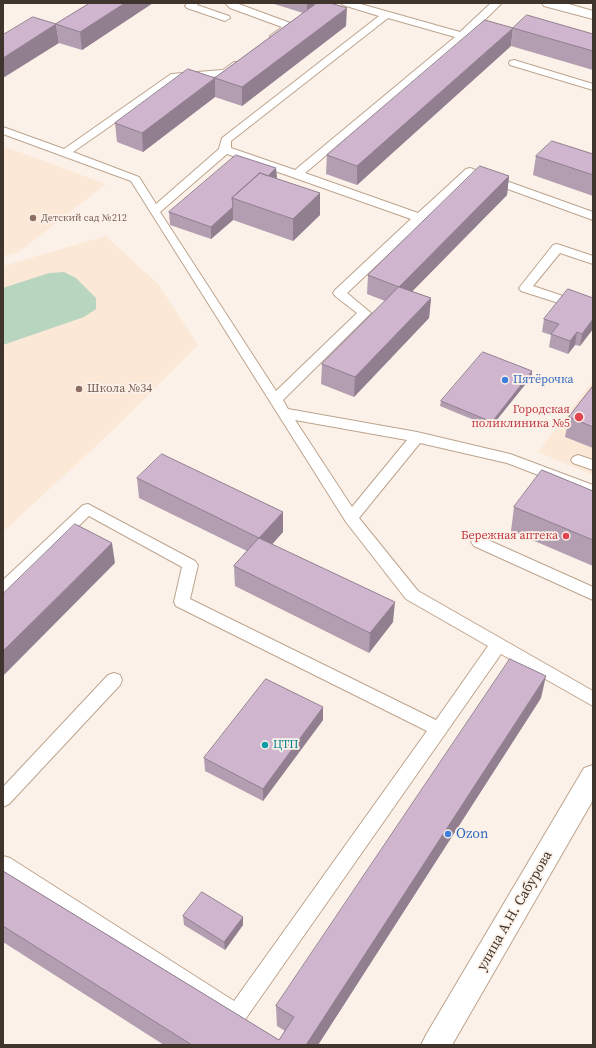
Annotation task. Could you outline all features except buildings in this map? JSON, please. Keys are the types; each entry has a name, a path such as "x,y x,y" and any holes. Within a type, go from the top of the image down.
{"street":[{"path":"549,3 593,15"},
{"name":"улица А.Н. Сабурова","path":"436,1045 592,782"}],"lane":[{"path":"193,3 190,6 225,18"},
{"path":"230,3 233,6 289,26"},
{"path":"346,3 462,36"},
{"path":"297,174 462,36 497,3"},
{"path":"154,211 225,150 226,140 386,14"},
{"path":"264,45 289,26 300,23"},
{"path":"65,153 175,76 226,73 245,59"},
{"path":"514,63 593,87"},
{"path":"3,130 135,179 351,518 412,595 593,699"},
{"path":"225,150 420,218"},
{"path":"275,400 365,313 339,293 470,171 593,216"},
{"path":"593,260 557,248 525,288 593,310"},
{"path":"283,413 417,437 510,459 593,491"},
{"path":"351,518 417,437"},
{"path":"578,460 593,465"},
{"path":"3,589 88,509 190,565 182,602 439,729"},
{"path":"479,542 593,594"},
{"path":"3,864 237,1014 498,645"},
{"path":"3,800 114,680"}],"shaded area":[{"name":"Детский сад №212","path":"3,146 106,184 19,252 3,256"},
{"name":"Школа №34","path":"106,236 158,284 198,345 111,432 3,532 3,266"},
{"name":"Городская поликлиника №5","path":"593,381 593,475 538,452"}],"green space":[{"path":"64,272 76,278 96,298 96,309 84,317 3,345 3,288 49,273"}],"place":[{"name":"Детский сад №212","path":"33,218"},
{"name":"Пятёрочка","path":"505,380"},
{"name":"Школа №34","path":"79,389"},
{"name":"Городская поликлиника №5","path":"579,417"},
{"name":"Бережная аптека","path":"566,536"},
{"name":"ЦТП","path":"265,745"},
{"name":"Ozon","path":"448,834"}]}
